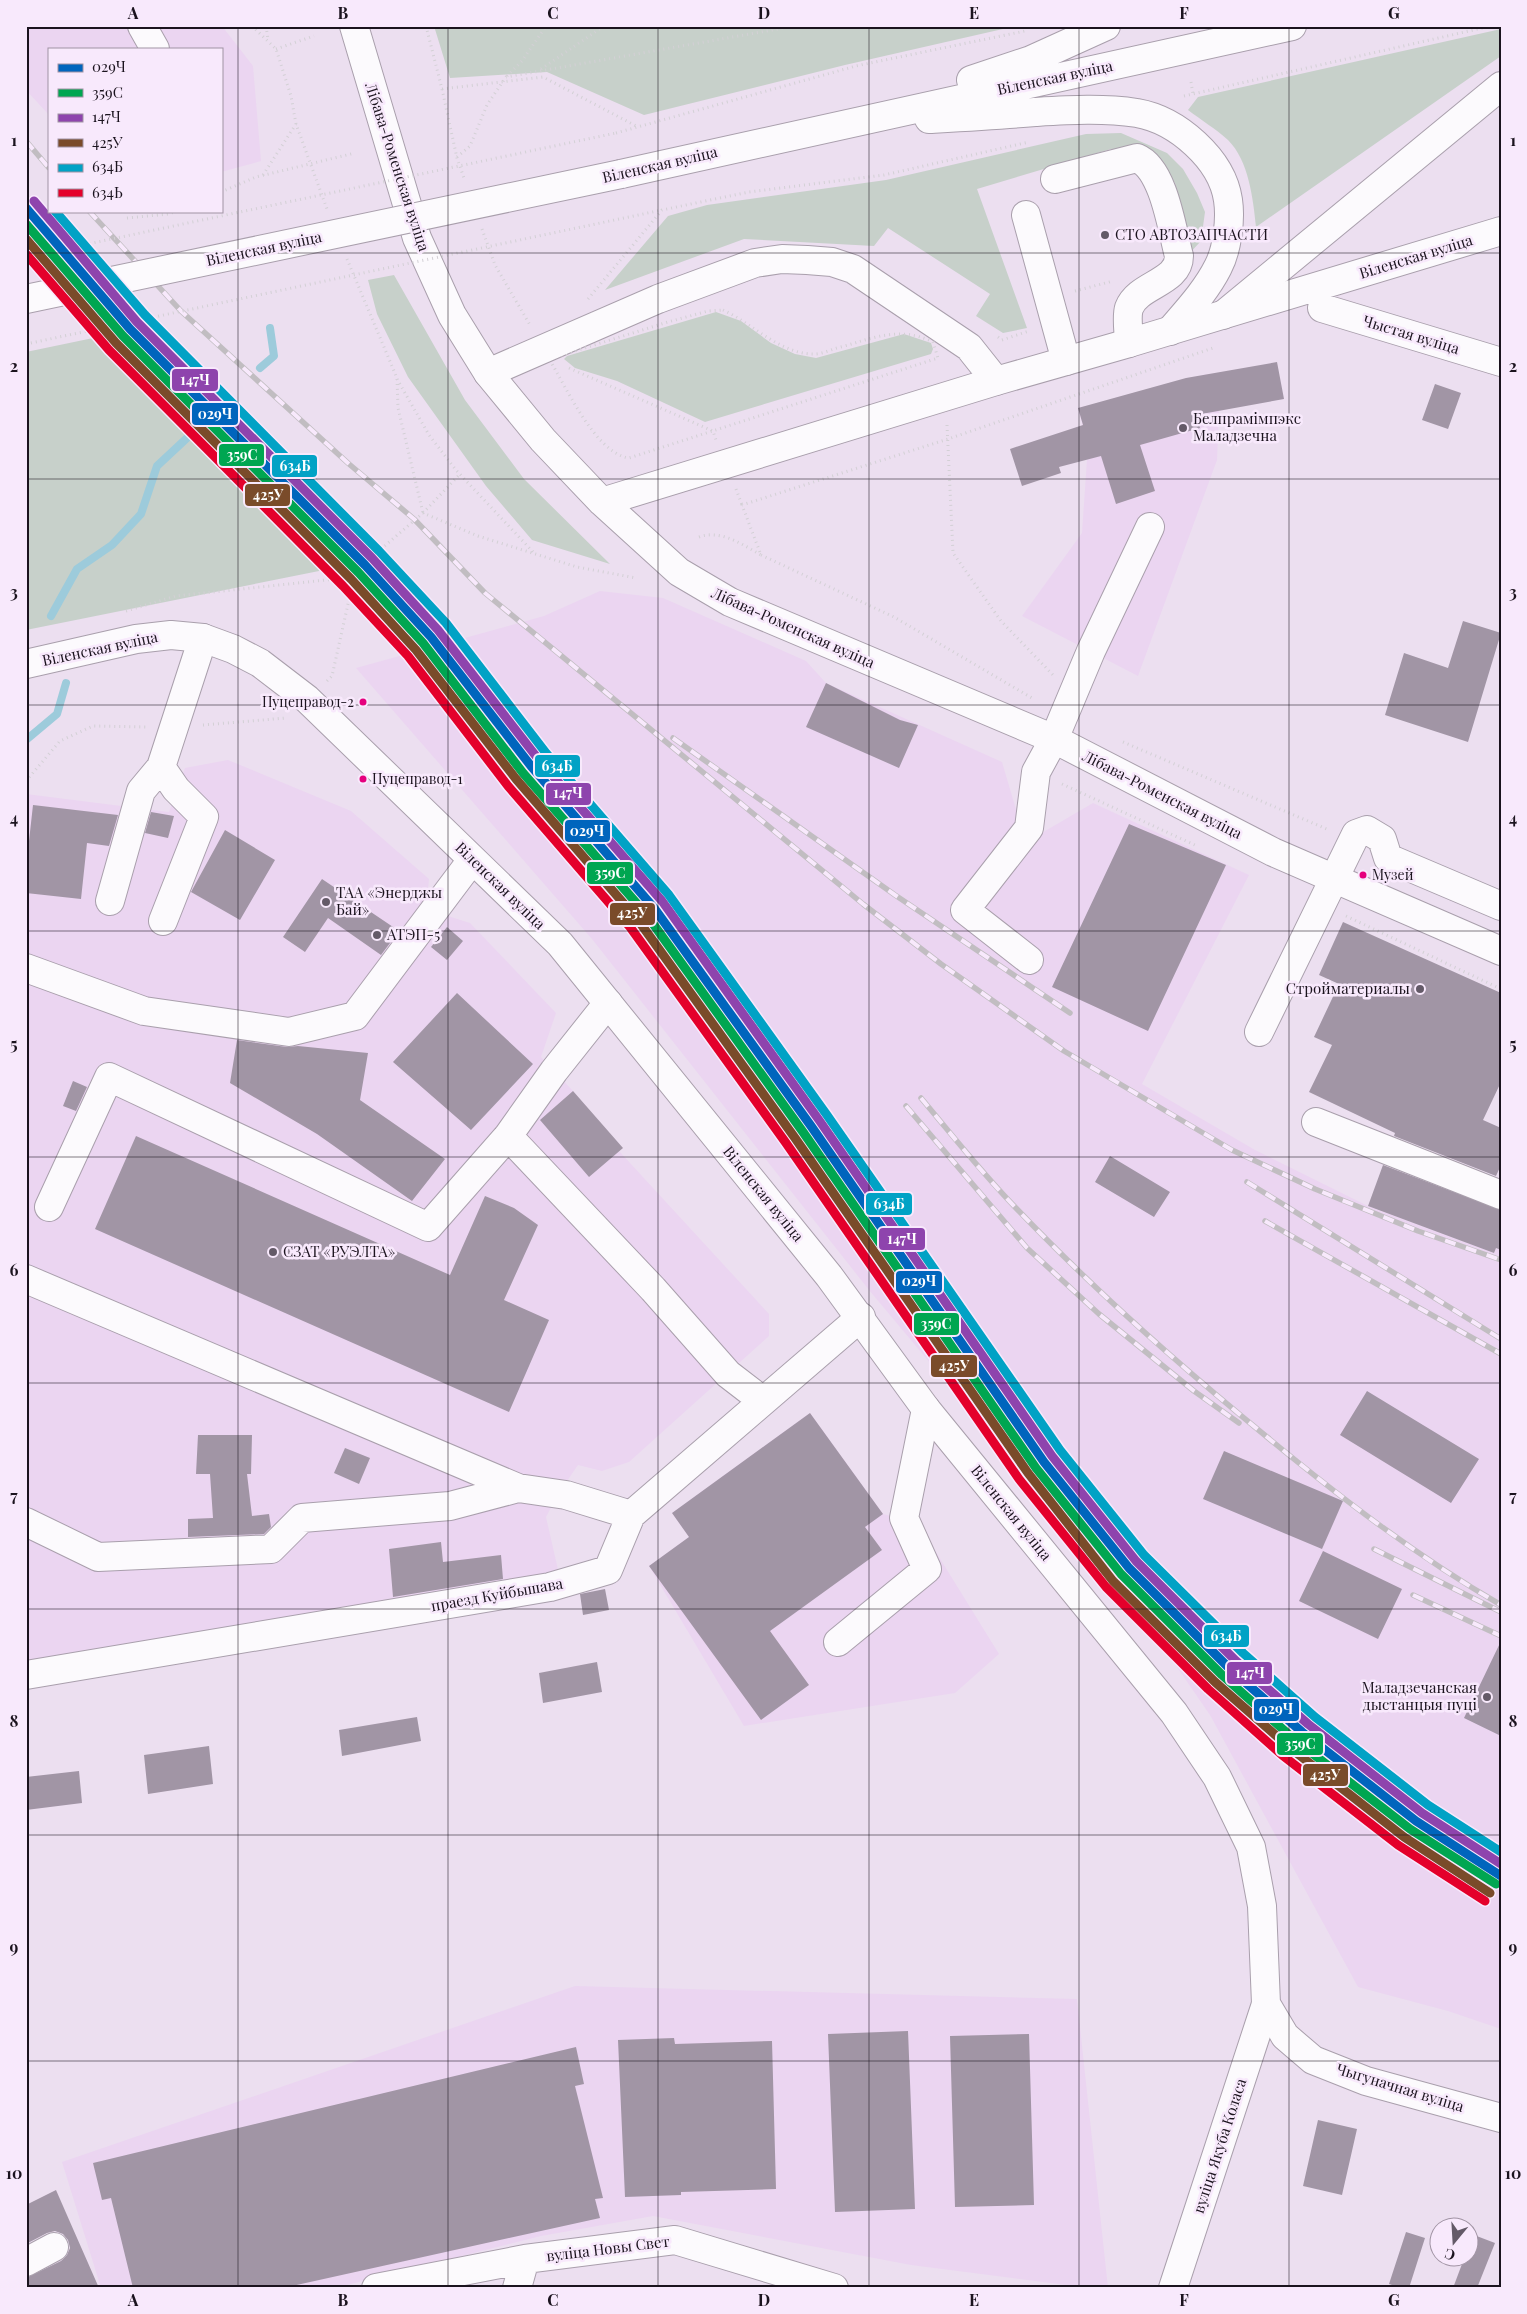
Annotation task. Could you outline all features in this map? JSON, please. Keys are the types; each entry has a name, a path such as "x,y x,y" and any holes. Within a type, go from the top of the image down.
{"main road":[{"path":"142,26 154,48"},
{"name":"Лібава-Роменская вуліца","path":"354,26 417,238 452,315 488,373 543,440 602,502 679,572 707,590 812,638 1063,716 1273,852 1501,950"},
{"path":"838,124 1031,60 1106,26"},
{"name":"Віленская вуліца","path":"26,299 621,174 838,124 1292,26"},
{"path":"1223,315 1501,86"},
{"path":"838,124 1101,108 1140,114 1164,121 1197,146 1207,157 1218,174 1228,199 1226,241 1219,266 1198,299 1170,331"},
{"path":"1055,178 1136,158 1144,161 1156,178 1165,202 1179,256 1179,265 1173,272 1137,295 1129,309 1129,343"},
{"path":"1026,215 1066,361"},
{"name":"Віленская вуліца","path":"602,502 996,381 1170,331 1501,231"},
{"path":"488,373 658,299 755,263 782,258 832,262 853,269 970,347 996,381"},
{"name":"Чыстая вуліца","path":"1322,308 1501,362"},
{"path":"1029,960 965,910 1029,828 1036,772 1150,527"},
{"name":"Віленская вуліца","path":"26,664 136,639 171,635 203,638 260,663 307,699 560,944 861,1317 926,1409 1174,1713 1217,1777 1251,1847 1262,1906 1266,2004"},
{"path":"110,902 141,791 161,767 203,638"},
{"path":"161,767 176,789 204,818 163,921"},
{"path":"1259,1032 1356,834 1367,830 1382,839 1388,858 1501,906"},
{"path":"26,968 144,1011 289,1032 355,1016 472,860"},
{"path":"49,1207 109,1077 428,1227 508,1136 554,1071 608,1002"},
{"path":"1316,1122 1501,1195"},
{"path":"508,1136 653,1289 728,1374 763,1401"},
{"path":"26,1279 518,1488 566,1495 631,1515"},
{"name":"праезд Куйбышава","path":"26,1675 550,1587 608,1570 631,1515 861,1317"},
{"path":"838,1642 927,1569 904,1518 926,1409"},
{"path":"26,1522 98,1557 271,1549 302,1518 450,1506 518,1488"},
{"name":"Чыгуначная вуліца","path":"1266,2004 1285,2036 1313,2060 1366,2081 1501,2118"},
{"name":"вуліца Якуба Коласа","path":"1173,2288 1266,2004"},
{"name":"вуліца Новы Свет","path":"376,2288 526,2259 675,2240 834,2288"},
{"path":"26,2262 54,2247"},
{"name":"вуліца Новы Свет","path":"517,2288 526,2259"}],"path":[{"path":"252,26 276,49 291,96 296,124 328,210"},
{"path":"266,26 268,40"},
{"path":"426,26 457,158 466,184"},
{"path":"457,158 470,146 487,105 506,76 522,61 546,26"},
{"path":"538,71 604,26"},
{"path":"506,76 796,26"},
{"path":"1184,96 1491,26"},
{"path":"26,257 638,128 856,66 1029,30"},
{"path":"276,49 314,36"},
{"path":"442,89 543,77 638,128"},
{"path":"1191,82 1194,94"},
{"path":"262,175 296,124"},
{"path":"26,344 749,192 884,175 1039,139"},
{"path":"222,192 262,175 355,152"},
{"path":"586,302 662,210"},
{"path":"127,218 174,212"},
{"path":"479,220 495,265 529,325 539,323"},
{"path":"346,256 397,378 429,434 460,474 536,554"},
{"path":"559,364 550,360 580,411 607,447 620,457 629,458 938,358 933,342 919,335 905,332 815,354 795,351 778,343 741,318 723,310 708,311 668,322"},
{"path":"1002,340 1030,330"},
{"path":"742,505 948,440 1214,348"},
{"path":"567,367 713,431 717,440"},
{"path":"397,378 398,408 423,513"},
{"path":"946,397 953,553 1001,621 1063,716"},
{"path":"120,613 176,596 354,577 373,556 423,513 460,474"},
{"path":"732,480 761,555"},
{"path":"423,513 478,536 577,567 636,578"},
{"path":"699,537 707,534 732,540 894,617 1063,716"},
{"path":"1116,739 1353,840"},
{"path":"1321,904 1501,989"}],"shaded area":[{"path":"26,26 222,26 253,66 261,161 222,172 222,48 48,48 48,114 26,90"},
{"path":"434,26 1016,26 845,65 644,115 547,72 450,78"},
{"path":"1501,29 1501,56 1256,227 1249,181 1241,159 1228,140 1188,110 1198,97"},
{"path":"1121,133 1167,153 1183,169 1197,193 1205,212 1201,241 1187,256 1175,183 1150,157 1111,149 977,189 1027,328 1003,333 976,316 990,294 888,228 874,246 744,239 605,290 668,216 707,205 886,180 1086,134"},
{"path":"26,231 38,245 26,248"},
{"path":"394,275 465,400 524,479 610,564 532,540 486,486 408,377 377,314 368,280"},
{"path":"716,312 741,321 771,343 795,354 816,358 904,334 931,343 933,349 931,354 705,422 617,381 575,368 564,359 567,356"},
{"path":"122,332 344,566 26,630 26,352"},
{"name":"Белпрамімпэкс Маладзечна","path":"1207,374 1219,411 1217,460 1138,676 1022,616 1082,533 1088,445 1078,408 1187,382"},
{"path":"600,591 663,598 806,661 826,683 1002,762 1020,823 1040,834 1093,803 1249,875 1142,1084 1255,1150 1368,1206 1494,1253 1496,1248 1501,1250 1501,2029 1448,2011 1358,1987 1210,1715 1141,1615 869,1290 592,939 356,668 544,616"},
{"path":"228,760 351,811 429,879 427,899 451,917 470,923 556,1013 541,1057 573,1091 619,1151 769,1314 769,1336 629,1462 602,1471 578,1465 558,1494 546,1517 559,1574 26,1664 26,794 169,812 185,768"},
{"path":"810,1413 883,1514 918,1523 999,1654 955,1693 744,1726 649,1566 689,1537 672,1513"},
{"path":"575,1986 1077,1999 1108,2288 1089,2288 911,2265 653,2216 541,2236 335,2288 101,2288 62,2162"}],"building":[{"path":"1277,362 1284,399 1196,415 1200,428 1140,445 1155,491 1116,504 1101,456 1059,467 1061,473 1022,486 1010,449 1083,425 1078,408 1186,378"},
{"path":"1435,384 1461,393 1448,429 1422,420"},
{"path":"1463,621 1501,633 1468,742 1385,715 1404,653 1448,668"},
{"path":"826,683 900,720 918,725 899,768 806,727"},
{"path":"33,805 118,815 109,846 87,843 81,899 26,893 26,868"},
{"path":"151,812 174,816 168,838 145,833"},
{"path":"1129,824 1226,865 1148,1031 1052,987"},
{"path":"225,830 275,860 240,920 191,892"},
{"path":"322,879 399,931 381,955 328,918 305,952 283,937"},
{"path":"1343,922 1501,993 1501,1082 1483,1120 1501,1128 1501,1165 1496,1176 1394,1136 1395,1133 1309,1092 1332,1045 1314,1037 1339,984 1319,975"},
{"path":"447,927 463,941 447,960 431,947"},
{"path":"457,993 533,1064 471,1130 393,1062"},
{"path":"237,1040 287,1047 298,1046 368,1053 360,1100 445,1159 412,1201 317,1134 230,1083"},
{"path":"73,1081 87,1087 76,1111 63,1106"},
{"path":"573,1091 623,1148 589,1177 540,1120"},
{"name":"СЗАТ «РУЭЛТА»","path":"136,1136 450,1275 485,1196 514,1208 538,1225 504,1300 549,1320 509,1412 95,1229"},
{"path":"1110,1156 1170,1192 1154,1217 1095,1182"},
{"path":"1383,1165 1501,1210 1501,1250 1496,1248 1494,1253 1368,1206"},
{"path":"1367,1391 1479,1459 1451,1503 1340,1435"},
{"path":"810,1413 883,1514 865,1527 882,1550 770,1631 809,1685 761,1720 649,1566 689,1537 672,1513"},
{"path":"198,1435 252,1435 251,1474 247,1474 252,1516 269,1514 271,1527 264,1534 188,1537 188,1519 213,1518 210,1474 196,1474"},
{"path":"345,1448 370,1458 359,1484 334,1473"},
{"path":"1224,1451 1343,1501 1322,1549 1203,1499"},
{"path":"441,1542 443,1562 501,1555 503,1579 393,1597 389,1549"},
{"path":"1323,1551 1402,1589 1378,1639 1299,1601"},
{"path":"605,1589 609,1610 583,1615 580,1594"},
{"name":"Маладзечанская дыстанцыя пуці","path":"1501,1641 1501,1736 1464,1718"},
{"path":"597,1662 602,1692 543,1703 539,1673"},
{"path":"417,1717 421,1741 342,1756 339,1730"},
{"path":"209,1746 213,1784 148,1794 144,1755"},
{"path":"79,1771 82,1803 26,1810 26,1777"},
{"path":"908,2031 915,2209 835,2212 828,2034"},
{"path":"1029,2034 1034,2205 955,2207 950,2036"},
{"path":"674,2038 675,2044 772,2041 776,2189 681,2192 681,2195 625,2197 618,2040"},
{"path":"576,2047 584,2084 575,2086 603,2198 595,2199 600,2218 283,2288 133,2288 111,2198 102,2200 93,2163"},
{"path":"1318,2120 1357,2129 1342,2195 1303,2186"},
{"path":"56,2190 99,2288 26,2288 26,2278 61,2261 67,2255 70,2248 68,2240 63,2234 55,2231 26,2244 26,2205"},
{"path":"1406,2232 1425,2238 1409,2288 1401,2288 1389,2284"},
{"path":"1480,2237 1495,2243 1477,2288 1453,2288 1461,2266 1480,2266"}],"waterway":[{"path":"260,368 274,356 270,328"},
{"path":"51,616 77,569 112,545 141,514 157,466 202,424"},
{"path":"26,740 57,714 66,683"}],"railway":[{"path":"26,141 48,167"},
{"path":"90,212 181,311 349,464 414,519 485,593 863,904 941,964 1064,1051 1232,1150 1315,1189 1418,1231 1501,1260"},
{"path":"311,476 431,637"},
{"path":"673,738 895,895 1070,1013"},
{"path":"921,1098 979,1167 1045,1238 1169,1354 1267,1437 1352,1504 1410,1547 1501,1605"},
{"path":"906,1106 1027,1248 1099,1314 1194,1391 1239,1423"},
{"path":"1247,1182 1501,1339"},
{"path":"1265,1221 1501,1354"},
{"path":"1374,1549 1501,1612"},
{"path":"1413,1595 1501,1636"}],"transit line":[{"name":"147Ч","path":"34,201 137,322 372,558 438,630 539,760 662,901 819,1120 1052,1456 1136,1561 1236,1661 1308,1724 1422,1813 1501,1864"},
{"name":"029Ч","path":"26,208 130,329 365,565 431,637 531,766 654,908 811,1126 1044,1462 1129,1568 1229,1668 1302,1732 1416,1821 1501,1876"},
{"name":"634Б","path":"56,212 145,315 379,551 446,623 546,753 669,895 827,1115 1060,1450 1144,1555 1243,1653 1315,1717 1428,1805 1501,1852"},
{"name":"359С","path":"26,224 123,336 358,572 423,643 523,773 646,914 803,1132 1036,1468 1121,1574 1222,1675 1295,1740 1410,1829 1496,1884"},
{"name":"425У","path":"26,239 116,343 351,579 416,650 516,779 638,920 795,1138 1028,1473 1113,1581 1215,1682 1289,1747 1404,1837 1490,1893"},
{"name":"634Ь","path":"26,254 109,350 343,586 408,656 508,786 630,927 786,1143 1019,1479 1106,1587 1208,1689 1282,1755 1398,1845 1485,1901"}],"place":[{"name":"СТО АВТОЗАПЧАСТИ","path":"1105,235"},
{"name":"Белпрамімпэкс Маладзечна","path":"1183,428"},
{"name":"Пуцеправод-2","path":"363,702"},
{"name":"Пуцеправод-1","path":"363,779"},
{"name":"Музей","path":"1363,875"},
{"name":"ТАА «Энерджы Бай»","path":"326,902"},
{"name":"АТЭП-5","path":"377,935"},
{"name":"Стройматериалы","path":"1420,989"},
{"name":"СЗАТ «РУЭЛТА»","path":"273,1252"},
{"name":"Маладзечанская дыстанцыя пуці","path":"1487,1697"}]}
